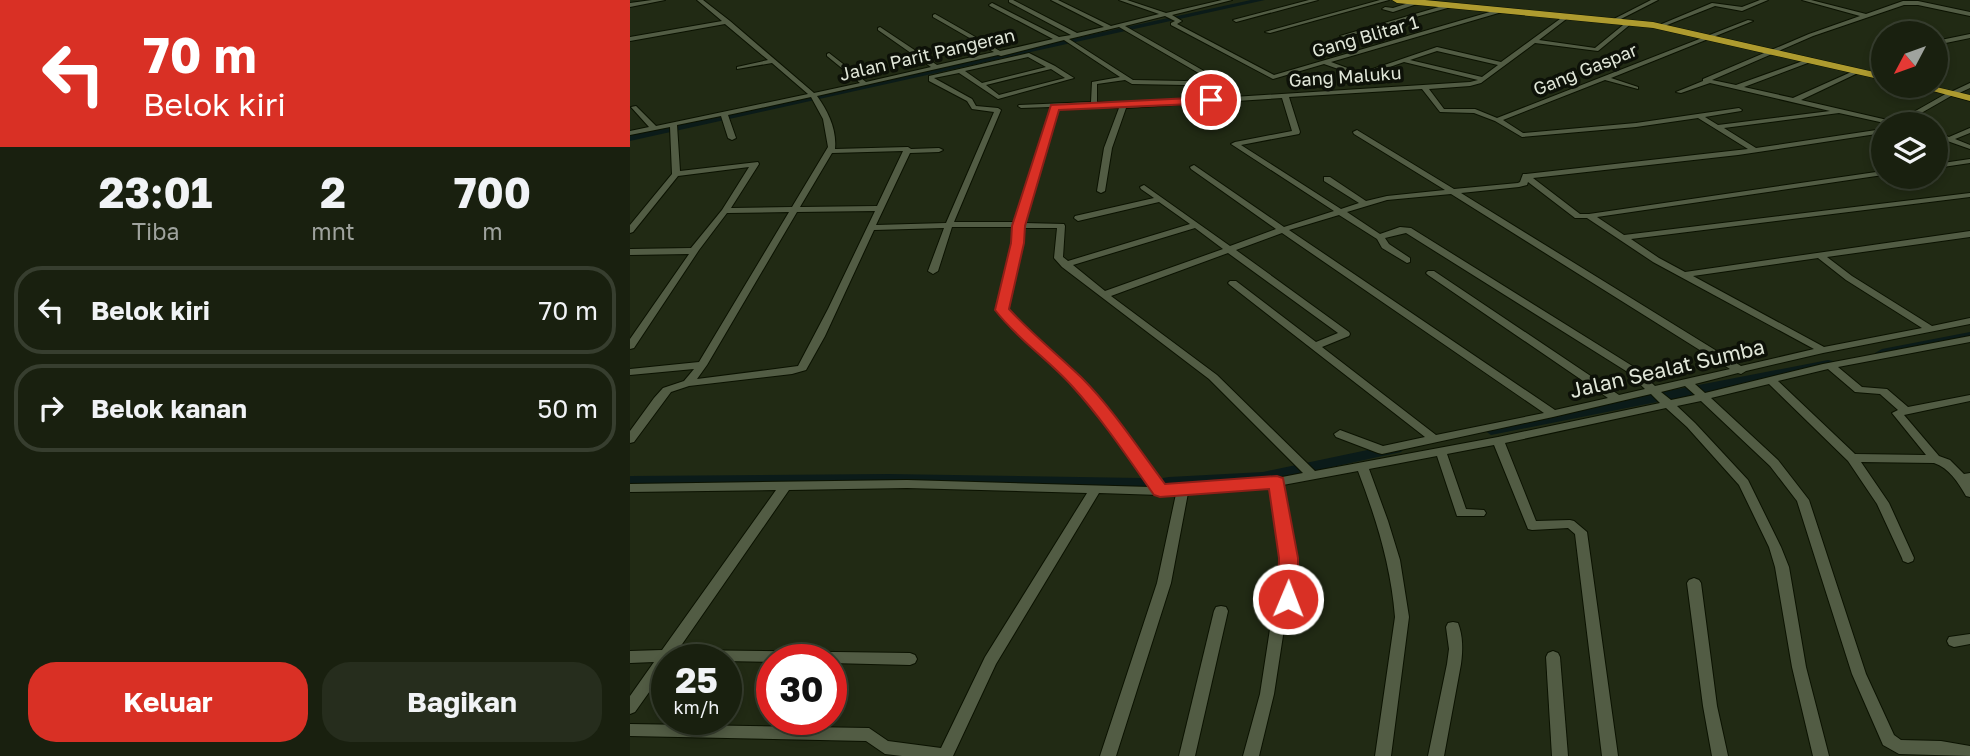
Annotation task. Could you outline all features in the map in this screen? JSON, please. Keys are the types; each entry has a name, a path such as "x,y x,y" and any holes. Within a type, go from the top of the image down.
{"highway":[{"path":"1397,0 1660,26 1871,74"},
{"path":"1948,93 1970,98"}],"street":[{"path":"630,5 662,0"},
{"path":"688,383 702,365 796,210 830,151 832,136 815,97 700,0"},
{"path":"1054,0 1111,28"},
{"path":"1123,0 1166,15"},
{"name":"Jalan Parit Pangeran","path":"630,133 713,121 724,116 937,68 966,66 1001,54 1066,41 1111,28 1124,28 1229,0"},
{"path":"1236,20 1315,0"},
{"path":"1268,32 1386,0"},
{"path":"1613,21 1655,0"},
{"path":"1660,26 1714,4 1742,9 1765,0"},
{"path":"1805,0 1868,16"},
{"path":"1888,0 1970,14"},
{"path":"1011,1 1078,36"},
{"path":"1385,9 1393,10 1418,2"},
{"path":"1707,82 1706,79 1773,51 1903,3"},
{"path":"992,5 1066,41 1132,82 1216,79 1124,28"},
{"path":"1343,36 1449,6"},
{"name":"Gang Blitar 1","path":"1166,15 1177,19 1173,24 1271,76 1500,11"},
{"path":"935,16 1001,54"},
{"name":"Gang Maluku","path":"1021,106 1123,106 1469,84 1482,79 1566,17"},
{"name":"Gang Gaspar","path":"1497,120 1750,21"},
{"path":"630,39 728,22"},
{"path":"1532,41 1596,50 1630,22"},
{"path":"880,29 937,68"},
{"path":"1948,41 1970,36"},
{"path":"1394,42 1422,52"},
{"path":"1324,62 1362,75 1437,48 1501,64"},
{"path":"829,55 865,84"},
{"path":"933,271 949,225 998,110 974,108 970,100 930,78 966,66 1026,55 1053,67 1070,79 998,97 979,85 966,66"},
{"path":"1402,60 1482,79"},
{"path":"1735,88 1811,60"},
{"path":"738,68 774,61"},
{"path":"979,85 1053,67"},
{"path":"1795,100 1858,71"},
{"path":"1099,106 1094,83 1125,78"},
{"path":"1605,78 1636,88"},
{"path":"1679,92 1707,82 1897,124 1970,85"},
{"path":"1424,87 1442,111 1475,111 1497,120 1518,134 1636,125 1739,110"},
{"path":"1285,96 1296,132 1235,144 1379,237 1387,247 1407,260"},
{"path":"1061,105 1055,107 1050,119 1019,226 1018,243 1002,310 1076,381 1105,415 1160,491"},
{"path":"1101,191 1100,179 1108,148 1123,106"},
{"path":"634,107 654,128"},
{"path":"1716,127 1842,111"},
{"path":"724,116 732,138"},
{"path":"1699,116 1754,150"},
{"path":"630,230 676,174 673,127"},
{"path":"1948,139 1970,130"},
{"path":"1357,132 1741,371"},
{"path":"1525,176 1754,150 1871,133"},
{"path":"1948,139 1970,147"},
{"path":"830,151 904,147 907,151"},
{"path":"907,151 939,150"},
{"path":"630,439 667,390 688,383 802,368 851,273 878,208 907,151"},
{"path":"1948,164 1970,161"},
{"path":"631,345 755,164 676,174"},
{"path":"1194,167 1547,415 1550,428"},
{"path":"1525,176 1578,216 1589,216 1871,175"},
{"path":"1104,295 1340,211 1387,198 1519,185 1524,183 1525,176"},
{"path":"1327,179 1365,204"},
{"path":"1144,187 1345,334 1315,346"},
{"path":"1621,238 1970,195"},
{"path":"1078,218 1160,199"},
{"path":"725,211 878,208"},
{"path":"1589,216 1684,275 1823,350"},
{"path":"870,228 949,225 1061,226 1057,254 1066,265 1213,377 1312,475"},
{"path":"1066,265 1197,225"},
{"path":"1379,237 1408,230 1630,369 1701,435 1744,483 1782,567 1799,667 1821,756"},
{"path":"1684,275 1970,234"},
{"path":"632,255 694,250"},
{"path":"1819,256 1931,329"},
{"path":"1431,273 1617,399"},
{"path":"1233,284 1433,438"},
{"name":"Jalan Sealat Sumba","path":"630,488 907,484 1160,491 1277,482 1362,466 1433,438 1617,399 1661,397 1694,390 1741,371 1823,350 1970,321"},
{"path":"1339,434 1381,458 1441,452 1550,428 1661,397 1771,380 1970,338"},
{"path":"630,372 702,365"},
{"path":"1830,366 1859,390 1883,391 1907,411"},
{"path":"1771,380 1852,458 1883,503 1908,558"},
{"path":"1694,390 1774,463 1803,500 1859,674 1888,740 1899,747 1941,748 1970,753"},
{"path":"1935,459 1897,413 1970,398"},
{"path":"1498,441 1532,526 1570,524 1581,533 1610,756"},
{"path":"1441,452 1461,513 1480,513"},
{"path":"1852,458 1935,459 1946,463 1966,478 1970,493"},
{"path":"1362,466 1393,562 1401,603 1402,617 1383,756"},
{"path":"1251,756 1267,694 1277,629 1290,587 1289,558 1277,482"},
{"path":"674,644 786,485"},
{"path":"630,730 869,735 885,747 945,756 990,661 1096,488"},
{"path":"1108,756 1164,583 1183,490"},
{"path":"1694,583 1708,695 1720,756"},
{"path":"1187,756 1221,611"},
{"path":"1436,756 1456,649 1453,627"},
{"path":"1954,640 1970,639"},
{"path":"630,657 651,656"},
{"path":"742,657 910,659"},
{"path":"1553,657 1560,756"},
{"path":"630,708 651,678"}],"waterway":[{"path":"630,138 1261,0"},
{"path":"1882,353 1970,336"},
{"path":"1491,430 1828,364"},
{"path":"1169,482 1263,477 1396,449"},
{"path":"630,481 888,479 1141,483"}],"route":[{"path":"1211,100 1104,107 1094,104 1055,107 1019,226 1018,243 1002,310 1006,317 1076,381 1105,415 1160,491 1277,482 1289,558 1288,599"}]}
